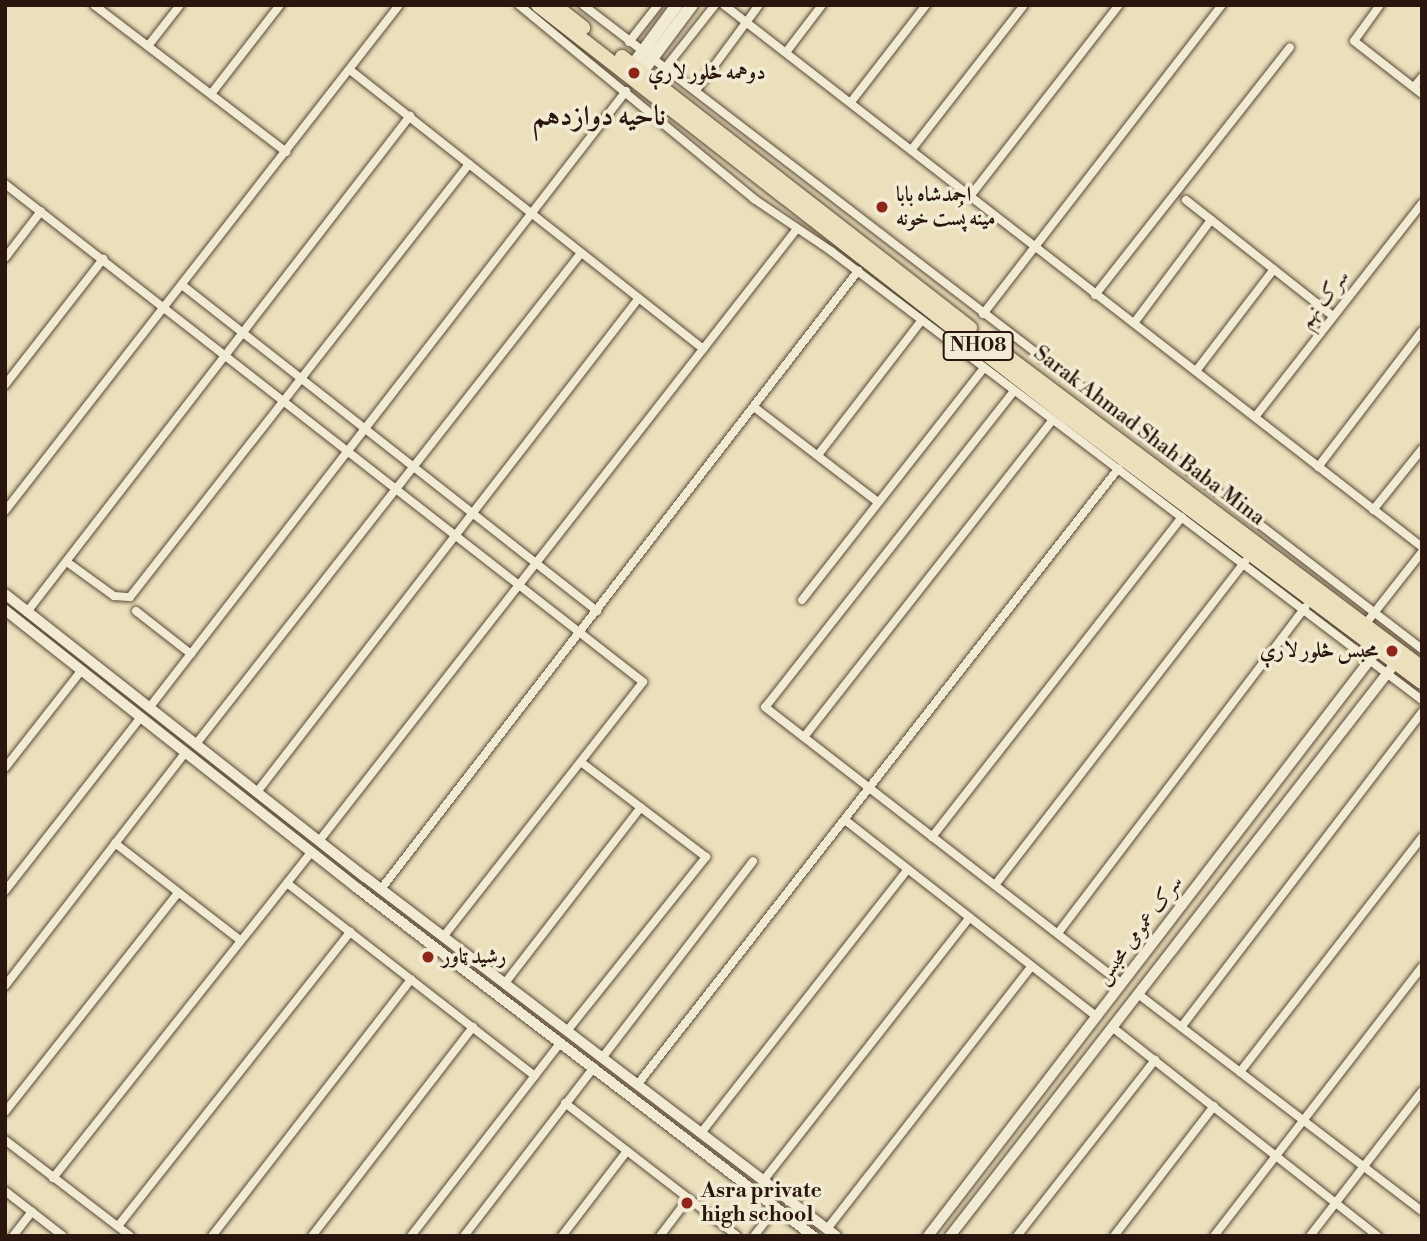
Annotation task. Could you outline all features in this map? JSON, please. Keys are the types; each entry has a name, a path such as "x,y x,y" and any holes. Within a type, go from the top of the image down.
{"highway":[{"name":"NH08","path":"538,5 1066,416 1422,668"},
{"name":"NH08","path":"554,5 633,77"},
{"name":"NH08","path":"1362,628 1374,653 1392,667 1422,682"}],"main road":[{"path":"633,77 677,5"},
{"path":"647,55 692,5"}],"street":[{"path":"94,5 286,152"},
{"path":"148,46 180,5"},
{"path":"211,94 280,5"},
{"path":"5,511 399,5"},
{"path":"519,5 633,77 796,230 858,271 1182,517 1305,607 1374,653"},
{"path":"583,5 647,55 697,89 983,314 1422,649"},
{"path":"629,41 658,5"},
{"path":"666,68 715,5"},
{"path":"724,5 747,20 1096,295 1196,370 1422,550 1362,628"},
{"path":"697,89 759,5"},
{"path":"787,51 822,5"},
{"path":"851,102 926,5"},
{"path":"912,149 1024,5"},
{"path":"971,195 1119,5"},
{"path":"983,314 1222,5"},
{"path":"1380,5 1354,41 1422,94"},
{"path":"1096,295 1290,47"},
{"path":"350,70 703,349"},
{"path":"5,891 534,215 633,77"},
{"path":"1413,87 1422,77"},
{"path":"27,612 223,353 410,116"},
{"path":"67,562 114,596 130,597 469,164"},
{"path":"5,184 643,682 443,937"},
{"path":"1185,200 1333,316"},
{"name":"سرک نهم","path":"1255,417 1422,203"},
{"path":"5,258 41,211"},
{"path":"1133,323 1211,220"},
{"path":"319,841 796,230"},
{"path":"196,744 411,464 581,253"},
{"path":"5,385 103,259"},
{"path":"1196,370 1274,269"},
{"path":"380,889 858,271"},
{"path":"182,285 597,611"},
{"path":"257,792 639,298"},
{"path":"817,455 922,320"},
{"path":"1318,467 1422,331"},
{"path":"802,600 984,368"},
{"path":"1014,391 765,707 1122,984"},
{"path":"754,407 878,502"},
{"path":"804,737 1053,420"},
{"path":"1373,510 1422,449"},
{"path":"637,1084 1118,469"},
{"path":"932,837 1182,517"},
{"path":"995,886 1245,561"},
{"path":"5,594 145,713 185,753 813,1236"},
{"path":"1058,933 1305,607"},
{"path":"5,610 82,671 196,744 380,889 831,1232 1032,966"},
{"path":"136,611 191,654"},
{"name":"سرک عمومی محبس","path":"928,1236 1374,653"},
{"path":"1392,667 1422,700"},
{"name":"سرک عمومی محبس","path":"950,1236 1392,667"},
{"path":"5,768 82,671"},
{"path":"1182,1026 1422,712"},
{"path":"5,986 185,753"},
{"path":"567,1031 706,857 582,763"},
{"path":"505,983 641,807"},
{"path":"845,820 1097,1017"},
{"path":"1240,1072 1422,837"},
{"path":"115,843 240,940"},
{"path":"53,1178 311,852"},
{"path":"602,1058 753,861"},
{"path":"701,1133 908,869"},
{"path":"286,883 535,1076"},
{"path":"5,1112 178,893"},
{"path":"763,1181 970,917"},
{"path":"118,1226 350,932"},
{"path":"1142,958 1157,970"},
{"path":"1214,1236 1422,967"},
{"path":"212,1236 411,979"},
{"path":"1138,994 1422,1211"},
{"path":"312,1236 473,1027"},
{"path":"1112,1027 1378,1236"},
{"path":"411,1236 561,1042"},
{"path":"1017,1236 1155,1060"},
{"path":"464,1236 594,1067"},
{"path":"1310,1236 1422,1091"},
{"path":"565,1103 737,1236"},
{"path":"1114,1236 1214,1106"},
{"path":"5,1140 130,1236"},
{"path":"562,1236 627,1151"},
{"path":"5,1191 64,1236"},
{"path":"660,1236 688,1199"},
{"path":"754,1236 776,1209"},
{"path":"13,1236 32,1212"}],"place":[{"name":"دوهمه څلور لارې","path":"634,73"},
{"name":"احمدشاه بابا مینه پُست خونه","path":"882,207"},
{"name":"محبس څلور لارې","path":"1392,651"},
{"name":"رشید ټاور","path":"428,957"},
{"name":"Asra private high school","path":"687,1203"}],"district":[{"name":"ناحیه دوازدهم","path":"599,117"}]}
